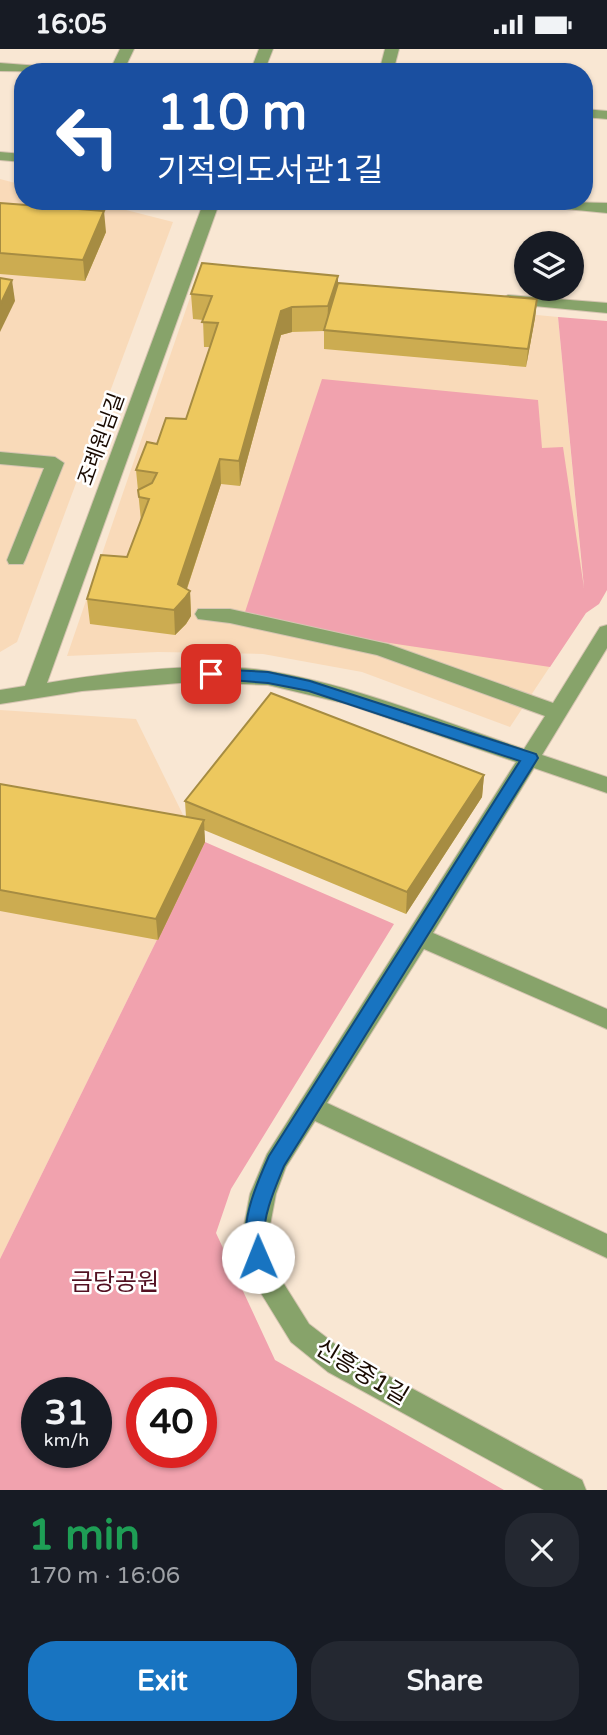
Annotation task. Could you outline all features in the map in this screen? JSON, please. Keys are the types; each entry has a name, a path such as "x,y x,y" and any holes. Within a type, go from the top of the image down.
{"street":[{"name":"조례원님길","path":"33,692 193,273 210,210"},
{"path":"487,298 607,308"},
{"path":"0,458 55,463 16,560"},
{"path":"205,614 381,649 558,713"},
{"name":"신흥중1길","path":"572,1490 338,1363 300,1333 262,1272 254,1241 263,1194 276,1161 419,937 607,632"},
{"path":"0,697 82,684 192,675 268,677 351,698 607,785"},
{"path":"419,937 607,1019"},
{"path":"310,1107 607,1246"}],"shaded area":[{"path":"0,179 14,183 14,210 126,210 173,222 17,642 0,652"},
{"path":"195,283 558,317 586,612 510,727 362,672 263,654 158,652 67,656"},
{"path":"0,710 136,719 187,823 205,842 0,1259"}],"green space":[{"path":"558,317 607,321 607,590 599,604 586,613 550,667 242,621 322,379 538,400 542,448 563,447 584,588"},
{"name":"금당공원","path":"205,842 394,924 231,1189 216,1233 275,1360 504,1490 0,1490 0,1259"}],"building":[{"path":"0,203 14,204 14,210 104,211 83,260 0,253"},
{"path":"202,263 338,276 328,306 292,307 281,311 239,461 220,459 178,584 190,591 185,598 174,610 87,599 101,555 127,557 149,499 139,497 138,490 152,483 157,473 136,470 147,442 157,444 166,418 186,419 218,323 202,322 212,296 191,294"},
{"path":"0,278 12,280 0,305"},
{"path":"338,283 537,301 528,349 324,330"},
{"path":"271,693 484,775 407,892 185,801"},
{"path":"0,784 204,820 156,919 0,890"}],"route":[{"path":"211,674 268,677 310,687 351,698 530,758 276,1161 263,1194 254,1241 258,1257"}]}
